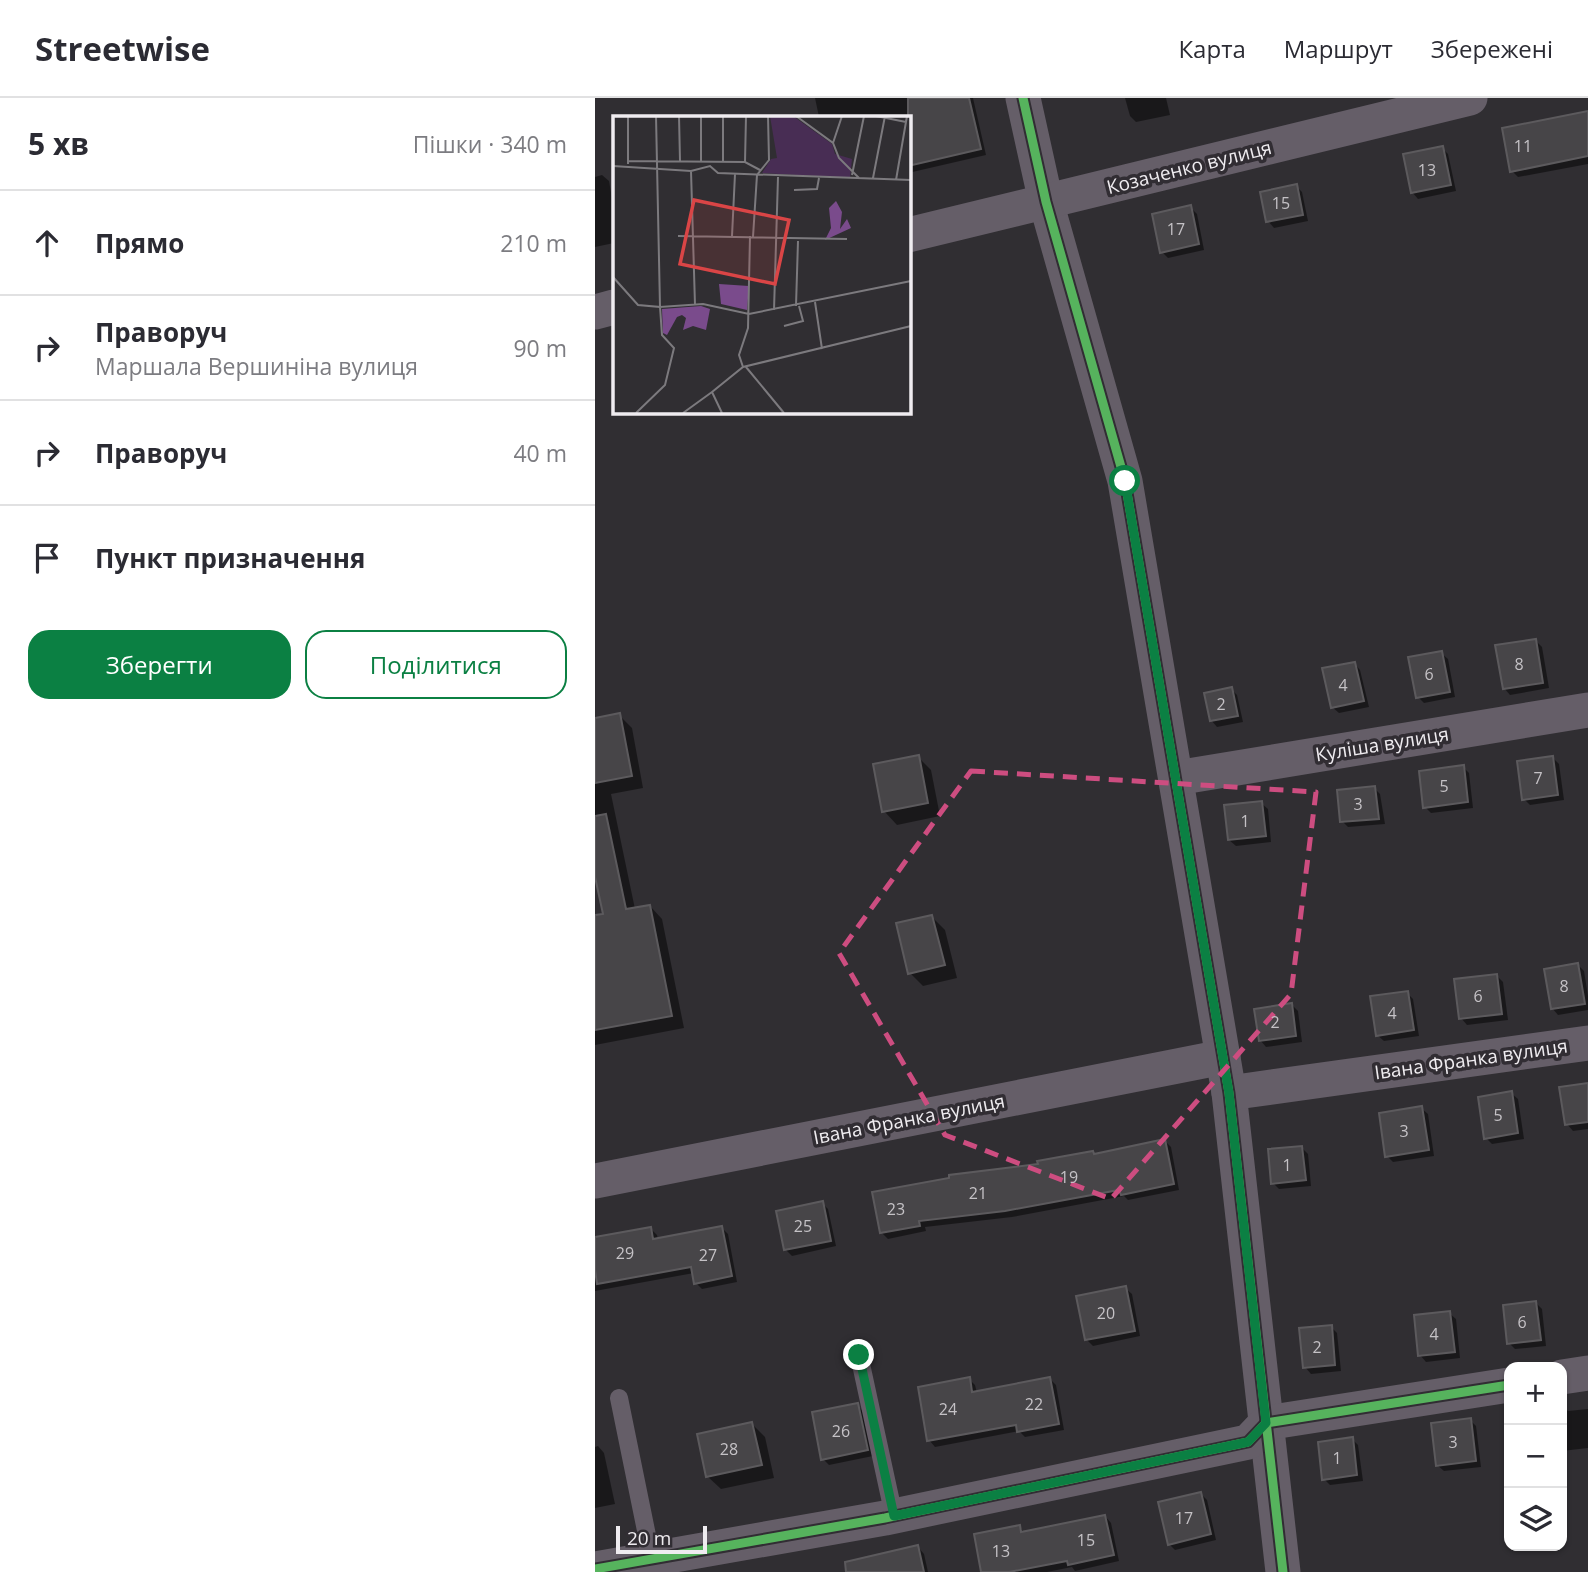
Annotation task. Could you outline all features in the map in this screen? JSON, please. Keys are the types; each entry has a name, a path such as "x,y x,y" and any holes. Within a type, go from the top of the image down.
{"street":[{"path":"1023,98 1046,202 1125,481 1229,1093 1283,1572"},
{"name":"Козаченко вулиця","path":"910,235 1470,98"},
{"path":"595,312 613,307"},
{"name":"Куліша вулиця","path":"1176,778 1588,710"},
{"name":"Івана Франка вулиця","path":"1229,1093 1588,1042"},
{"name":"Івана Франка вулиця","path":"595,1181 1223,1057"},
{"path":"1567,1376 1588,1373"},
{"path":"595,1569 894,1516 1248,1442 1266,1423 1504,1386"}],"lane":[{"path":"859,1355 894,1516"},
{"path":"619,1398 652,1560"}],"highlighted area":[{"path":"971,771 1316,792 1291,994 1111,1199 945,1135 839,953"}],"building":[{"path":"908,98 969,98 981,149 910,166"},
{"path":"1588,111 1588,156 1510,172 1502,128"},
{"path":"1443,146 1451,185 1411,193 1403,154"},
{"path":"1297,184 1303,215 1266,222 1260,192"},
{"path":"1191,205 1199,244 1160,253 1152,214"},
{"path":"1536,639 1543,683 1503,689 1495,645"},
{"path":"1442,651 1450,692 1416,698 1408,657"},
{"path":"1355,662 1364,701 1331,708 1322,668"},
{"path":"1232,687 1238,716 1210,721 1204,693"},
{"path":"620,713 632,776 595,783 595,718"},
{"path":"919,755 928,803 882,812 873,764"},
{"path":"1553,756 1558,795 1522,800 1517,761"},
{"path":"1464,765 1468,802 1423,808 1419,771"},
{"path":"1375,786 1379,819 1340,822 1337,790"},
{"path":"1262,801 1266,836 1228,840 1224,805"},
{"path":"606,814 626,909 650,905 672,1016 595,1030 595,915 603,914 595,877 595,816"},
{"path":"932,915 945,965 908,974 896,923"},
{"path":"1578,963 1585,1004 1551,1009 1544,969"},
{"path":"1497,974 1502,1014 1459,1019 1454,979"},
{"path":"1408,991 1414,1030 1376,1036 1370,996"},
{"path":"1292,1003 1296,1036 1259,1041 1254,1009"},
{"path":"1588,1083 1588,1122 1565,1125 1559,1087"},
{"path":"1512,1091 1518,1133 1484,1139 1478,1097"},
{"path":"1422,1106 1429,1150 1385,1157 1379,1113"},
{"path":"1165,1139 1174,1184 1121,1195 1119,1190 1005,1211 919,1221 920,1226 880,1233 872,1192 949,1178 949,1175 1038,1164 1037,1161 1093,1151 1094,1154"},
{"path":"1302,1146 1306,1180 1271,1184 1268,1149"},
{"path":"823,1201 831,1241 784,1250 776,1211"},
{"path":"722,1226 732,1276 694,1284 691,1267 597,1284 595,1237 651,1227 653,1239"},
{"path":"1126,1286 1135,1331 1085,1340 1076,1296"},
{"path":"1536,1301 1541,1340 1507,1344 1503,1305"},
{"path":"1450,1311 1455,1352 1418,1356 1414,1315"},
{"path":"1332,1325 1335,1365 1303,1368 1299,1328"},
{"path":"970,1377 972,1392 1050,1377 1059,1424 1017,1432 1016,1425 927,1441 918,1387"},
{"path":"858,1403 868,1450 821,1460 812,1412"},
{"path":"1471,1418 1476,1461 1436,1466 1431,1423"},
{"path":"752,1422 762,1465 706,1477 697,1434"},
{"path":"1353,1437 1357,1475 1322,1480 1318,1442"},
{"path":"1201,1492 1211,1534 1168,1545 1158,1502"},
{"path":"1105,1515 1114,1555 1068,1565 1067,1561 1009,1572 981,1572 974,1534 1020,1525 1021,1532"},
{"path":"918,1545 924,1572 846,1572 845,1562"}],"cycle path":[{"path":"1023,98 1046,202 1125,481 1229,1093 1283,1572"},
{"path":"595,1569 885,1518 1248,1442 1266,1423 1504,1386"}],"route":[{"path":"859,1355 894,1516 1248,1442 1266,1423 1229,1093 1125,481"}]}
